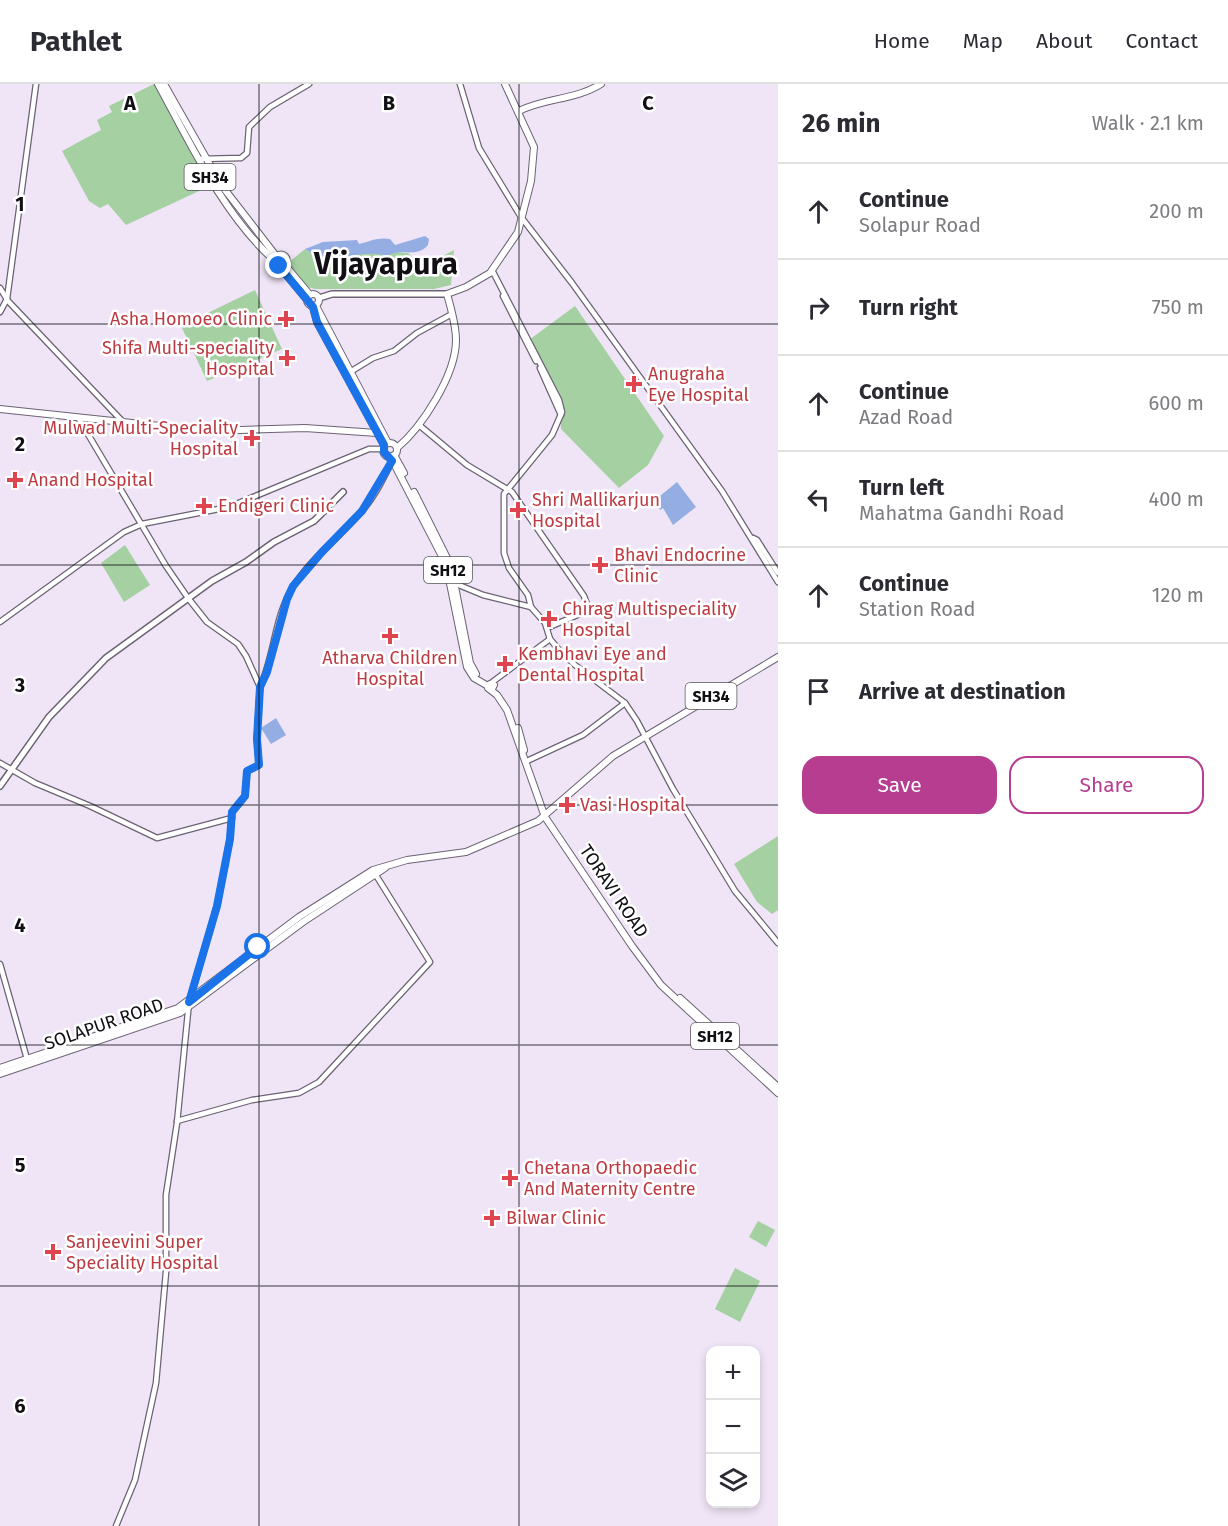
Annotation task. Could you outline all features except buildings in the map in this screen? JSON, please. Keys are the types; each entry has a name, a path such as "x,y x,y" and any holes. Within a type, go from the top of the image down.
{"main road":[{"name":"SH34","path":"158,84 202,159 255,240 279,262 314,306 350,372 385,446 385,454 393,455 394,444 385,446"},
{"name":"SH34","path":"164,84 202,159"},
{"path":"308,297 319,298 332,294 447,294 466,288 491,272 518,232 534,160 534,147 505,84"},
{"path":"519,111 538,101 569,96 601,84"},
{"path":"393,455 419,425 444,383 452,364 456,339 447,294"},
{"path":"314,306 319,298"},
{"name":"SH34","path":"314,306 317,322 385,446"},
{"path":"0,409 207,431 305,428 377,432"},
{"name":"SH12","path":"393,455 454,583 467,667 474,678 492,686 509,705 546,815"},
{"path":"0,786 49,717 106,658 188,598 274,542 314,521 343,492"},
{"name":"SH34","path":"546,815 602,764 778,657"},
{"name":"SH12","path":"492,686 507,710 546,815"},
{"name":"TORAVI ROAD","path":"546,815 654,976 698,1021 778,1093"},
{"name":"SOLAPUR ROAD","path":"0,1074 167,1020 303,922 387,866 407,860 473,850 546,815"},
{"name":"SOLAPUR ROAD","path":"0,1068 189,1005 258,947 357,879 375,873"},
{"name":"TORAVI ROAD","path":"654,976 778,1087"}],"street":[{"path":"0,312 7,299 36,84"},
{"path":"202,159 241,158 247,153 249,127 279,101 309,84"},
{"path":"460,84 479,148 521,217 676,426 753,538 778,582"},
{"path":"491,272 559,400 561,415 552,435 507,487 504,494 504,553 509,568 528,595 531,607 547,628 550,639 557,648 574,665 625,703 673,789 735,891 778,943"},
{"path":"0,288 7,299 125,424"},
{"path":"350,372 373,358 394,351 417,333 452,314"},
{"path":"79,418 188,598 211,626 242,648 260,687"},
{"path":"419,425 467,465 507,487 584,596 589,610 547,628"},
{"path":"0,622 114,538 142,524 229,507 369,449 385,446"},
{"path":"116,1526 135,1480 156,1383 166,1272 166,1195 177,1121 189,1005 217,906 233,809 245,796 247,771 259,765 257,739 260,687 267,672 283,608 293,586 362,511 393,455"},
{"path":"753,538 758,540 778,573"},
{"path":"454,583 483,595 531,607"},
{"path":"492,686 504,673 550,639"},
{"path":"527,762 583,735 625,703"},
{"path":"0,763 11,771 157,838 232,819"},
{"path":"177,1121 252,1100 298,1093 319,1082 430,962 375,873"},
{"path":"0,964 27,1059"}],"green space":[{"path":"154,84 210,186 126,225 108,204 100,208 89,201 62,151 101,130 97,120 112,112 109,106"},
{"path":"305,249 325,257 366,253 387,255 392,252 408,253 420,264 428,264 454,250 451,285 434,289 315,289 304,286 288,263"},
{"path":"255,290 282,349 207,381 181,326"},
{"path":"575,306 664,436 648,465 619,488 561,429 560,410 529,340"},
{"path":"125,545 150,585 124,602 101,563"},
{"path":"778,836 778,910 772,914 757,902 734,864"},
{"path":"758,1221 775,1230 766,1247 749,1237"},
{"path":"735,1268 760,1281 740,1322 715,1309"}],"water":[{"path":"425,236 429,239 428,245 423,249 413,252 397,252 387,256 366,254 325,257 305,249 323,242 357,240 359,244 390,239 395,245"},
{"path":"677,482 696,507 673,525 663,508 660,510 654,501"},
{"path":"276,718 286,735 271,744 261,728"}],"place":[{"name":"Asha Homoeo Clinic","path":"286,319"},
{"name":"Shifa Multi-speciality Hospital","path":"287,358"},
{"name":"Anugraha Eye Hospital","path":"634,384"},
{"name":"Mulwad Multi-Speciality Hospital","path":"252,438"},
{"name":"Anand Hospital","path":"15,480"},
{"name":"Endigeri Clinic","path":"204,506"},
{"name":"Shri Mallikarjun Hospital","path":"518,510"},
{"name":"Bhavi Endocrine Clinic","path":"600,565"},
{"name":"Chirag Multispeciality Hospital","path":"549,619"},
{"name":"Atharva Children Hospital","path":"390,636"},
{"name":"Kembhavi Eye and Dental Hospital","path":"505,664"},
{"name":"Vasi Hospital","path":"567,805"},
{"name":"Chetana Orthopaedic And Maternity Centre","path":"510,1178"},
{"name":"Bilwar Clinic","path":"492,1218"},
{"name":"Sanjeevini Super Speciality Hospital","path":"53,1252"}],"district":[{"name":"Vijayapura","path":"386,264"}],"route":[{"path":"258,947 189,1002 217,906 227,858 232,812 244,799 247,771 259,765 257,715 260,687 267,672 283,608 293,586 362,511 392,461 390,456 384,452 384,445 317,322 313,307 283,274 279,266"}]}
